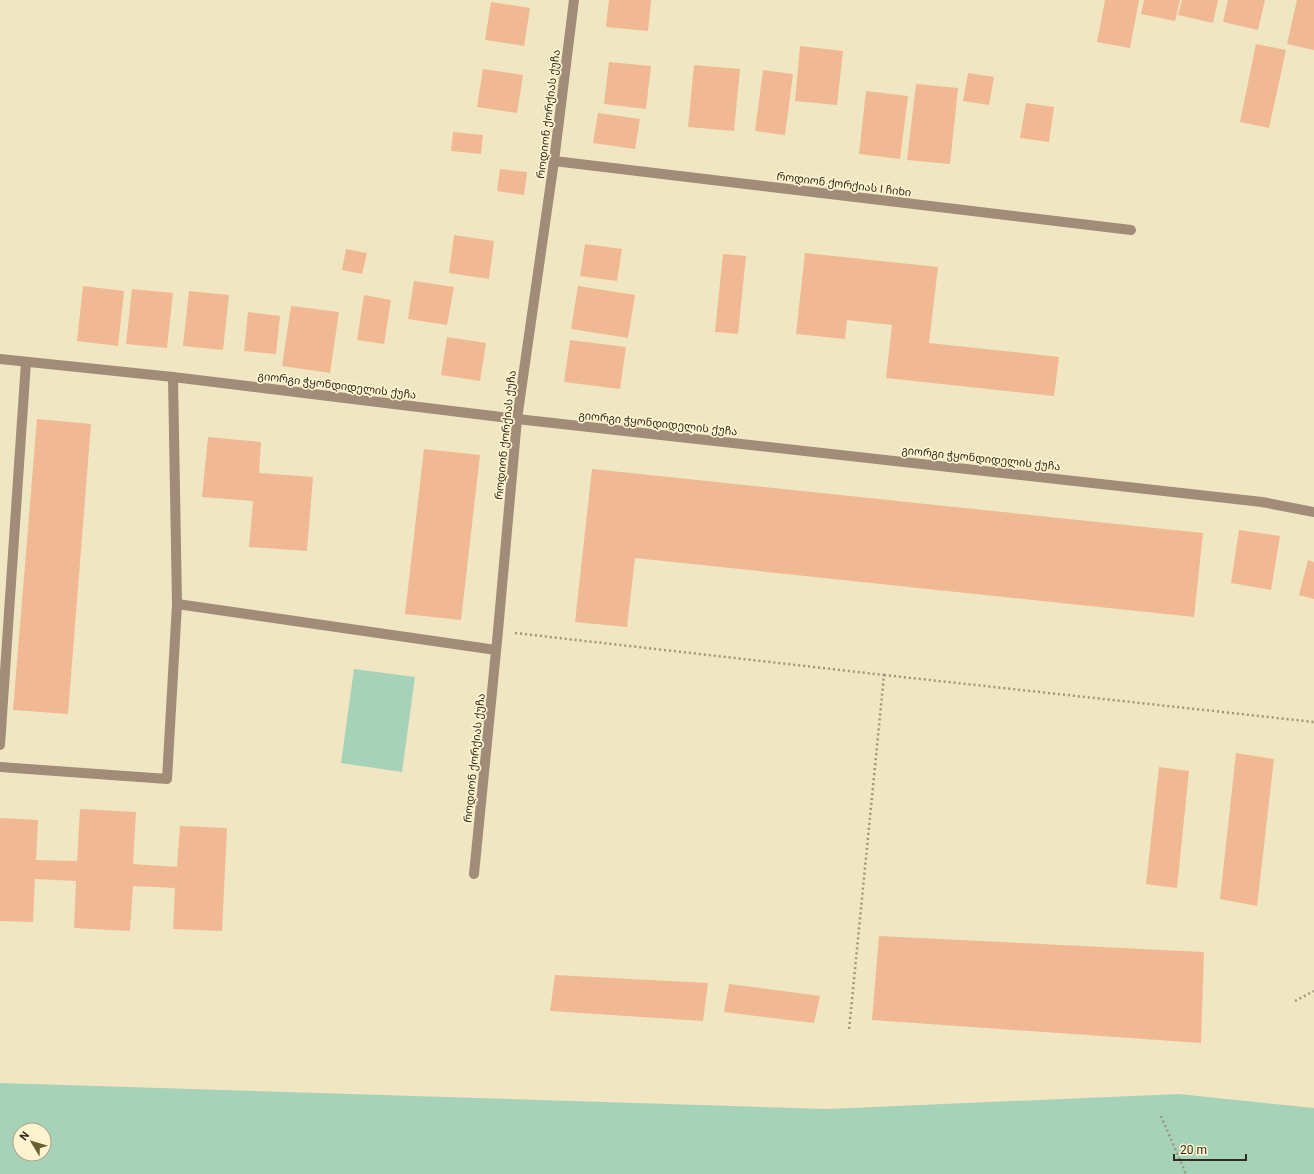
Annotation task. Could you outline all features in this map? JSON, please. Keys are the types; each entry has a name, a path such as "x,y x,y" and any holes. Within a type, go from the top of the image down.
{"street":[{"name":"როდიონ ქორქიას ქუჩა","path":"474,874 517,419 554,161 574,0"},
{"name":"როდიონ ქორქიას I ჩიხი","path":"554,161 1131,230"},
{"name":"გიორგი ჭყონდიდელის ქუჩა","path":"0,359 173,376 517,419 1262,502 1314,512"},
{"path":"0,745 26,362"},
{"path":"0,767 167,779 177,604 173,376"},
{"path":"177,604 496,650"}],"path":[{"path":"498,631 1314,722"},
{"path":"849,1030 884,675"},
{"path":"1295,1001 1314,991"},
{"path":"1160,1116 1186,1174"}],"green space":[{"path":"354,669 415,677 402,772 341,763"},
{"path":"0,1083 827,1109 1179,1094 1314,1108 1314,1174 0,1174"}],"building":[{"path":"609,0 651,0 648,31 606,27"},
{"path":"1105,0 1139,0 1130,48 1097,42"},
{"path":"1144,0 1180,0 1175,21 1141,14"},
{"path":"1182,0 1218,0 1213,23 1178,15"},
{"path":"1228,0 1265,0 1258,30 1223,22"},
{"path":"1297,0 1314,0 1314,50 1287,44"},
{"path":"491,2 530,8 524,46 485,40"},
{"path":"1256,44 1286,50 1269,128 1240,122"},
{"path":"800,46 843,51 837,105 795,101"},
{"path":"609,62 651,66 646,109 604,104"},
{"path":"694,65 740,69 734,131 688,127"},
{"path":"483,69 523,75 517,113 477,107"},
{"path":"763,70 793,74 785,135 755,131"},
{"path":"968,73 994,77 989,105 963,101"},
{"path":"916,84 958,88 950,164 907,160"},
{"path":"866,91 908,96 900,159 859,154"},
{"path":"1026,103 1054,107 1049,142 1020,138"},
{"path":"598,113 640,119 635,149 593,143"},
{"path":"453,132 483,135 481,154 451,151"},
{"path":"500,169 527,172 524,195 497,191"},
{"path":"454,235 494,241 489,279 449,273"},
{"path":"585,244 622,249 617,281 580,276"},
{"path":"346,249 367,253 362,274 342,270"},
{"path":"805,253 938,267 929,343 1059,357 1054,396 886,378 892,325 847,320 845,339 796,334"},
{"path":"723,254 746,256 738,334 715,332"},
{"path":"414,281 454,287 447,325 408,319"},
{"path":"83,286 124,291 118,346 77,341"},
{"path":"578,286 635,295 628,338 571,329"},
{"path":"132,289 173,293 167,348 126,344"},
{"path":"189,291 229,295 223,350 183,346"},
{"path":"364,295 391,300 384,344 357,340"},
{"path":"291,306 339,312 330,373 282,366"},
{"path":"248,312 280,316 276,354 244,351"},
{"path":"447,337 486,343 480,381 441,375"},
{"path":"570,340 626,347 620,389 564,382"},
{"path":"37,419 91,424 68,714 13,710"},
{"path":"208,437 261,442 259,473 313,477 307,551 249,547 253,501 202,497"},
{"path":"424,449 480,455 461,620 405,614"},
{"path":"592,469 1203,533 1194,617 635,558 627,627 575,622"},
{"path":"1239,530 1280,536 1271,590 1231,583"},
{"path":"1308,560 1314,562 1314,599 1299,595"},
{"path":"1236,753 1274,759 1257,906 1220,899"},
{"path":"1159,767 1189,771 1177,888 1146,884"},
{"path":"80,809 136,812 133,864 177,867 180,826 227,828 222,931 173,929 175,888 133,886 130,931 74,928 76,881 35,879 33,922 0,921 0,818 38,820 36,860 77,861"},
{"path":"879,936 1204,952 1201,1043 872,1020"},
{"path":"555,975 708,983 703,1021 550,1011"},
{"path":"729,984 820,996 814,1023 724,1012"}]}
